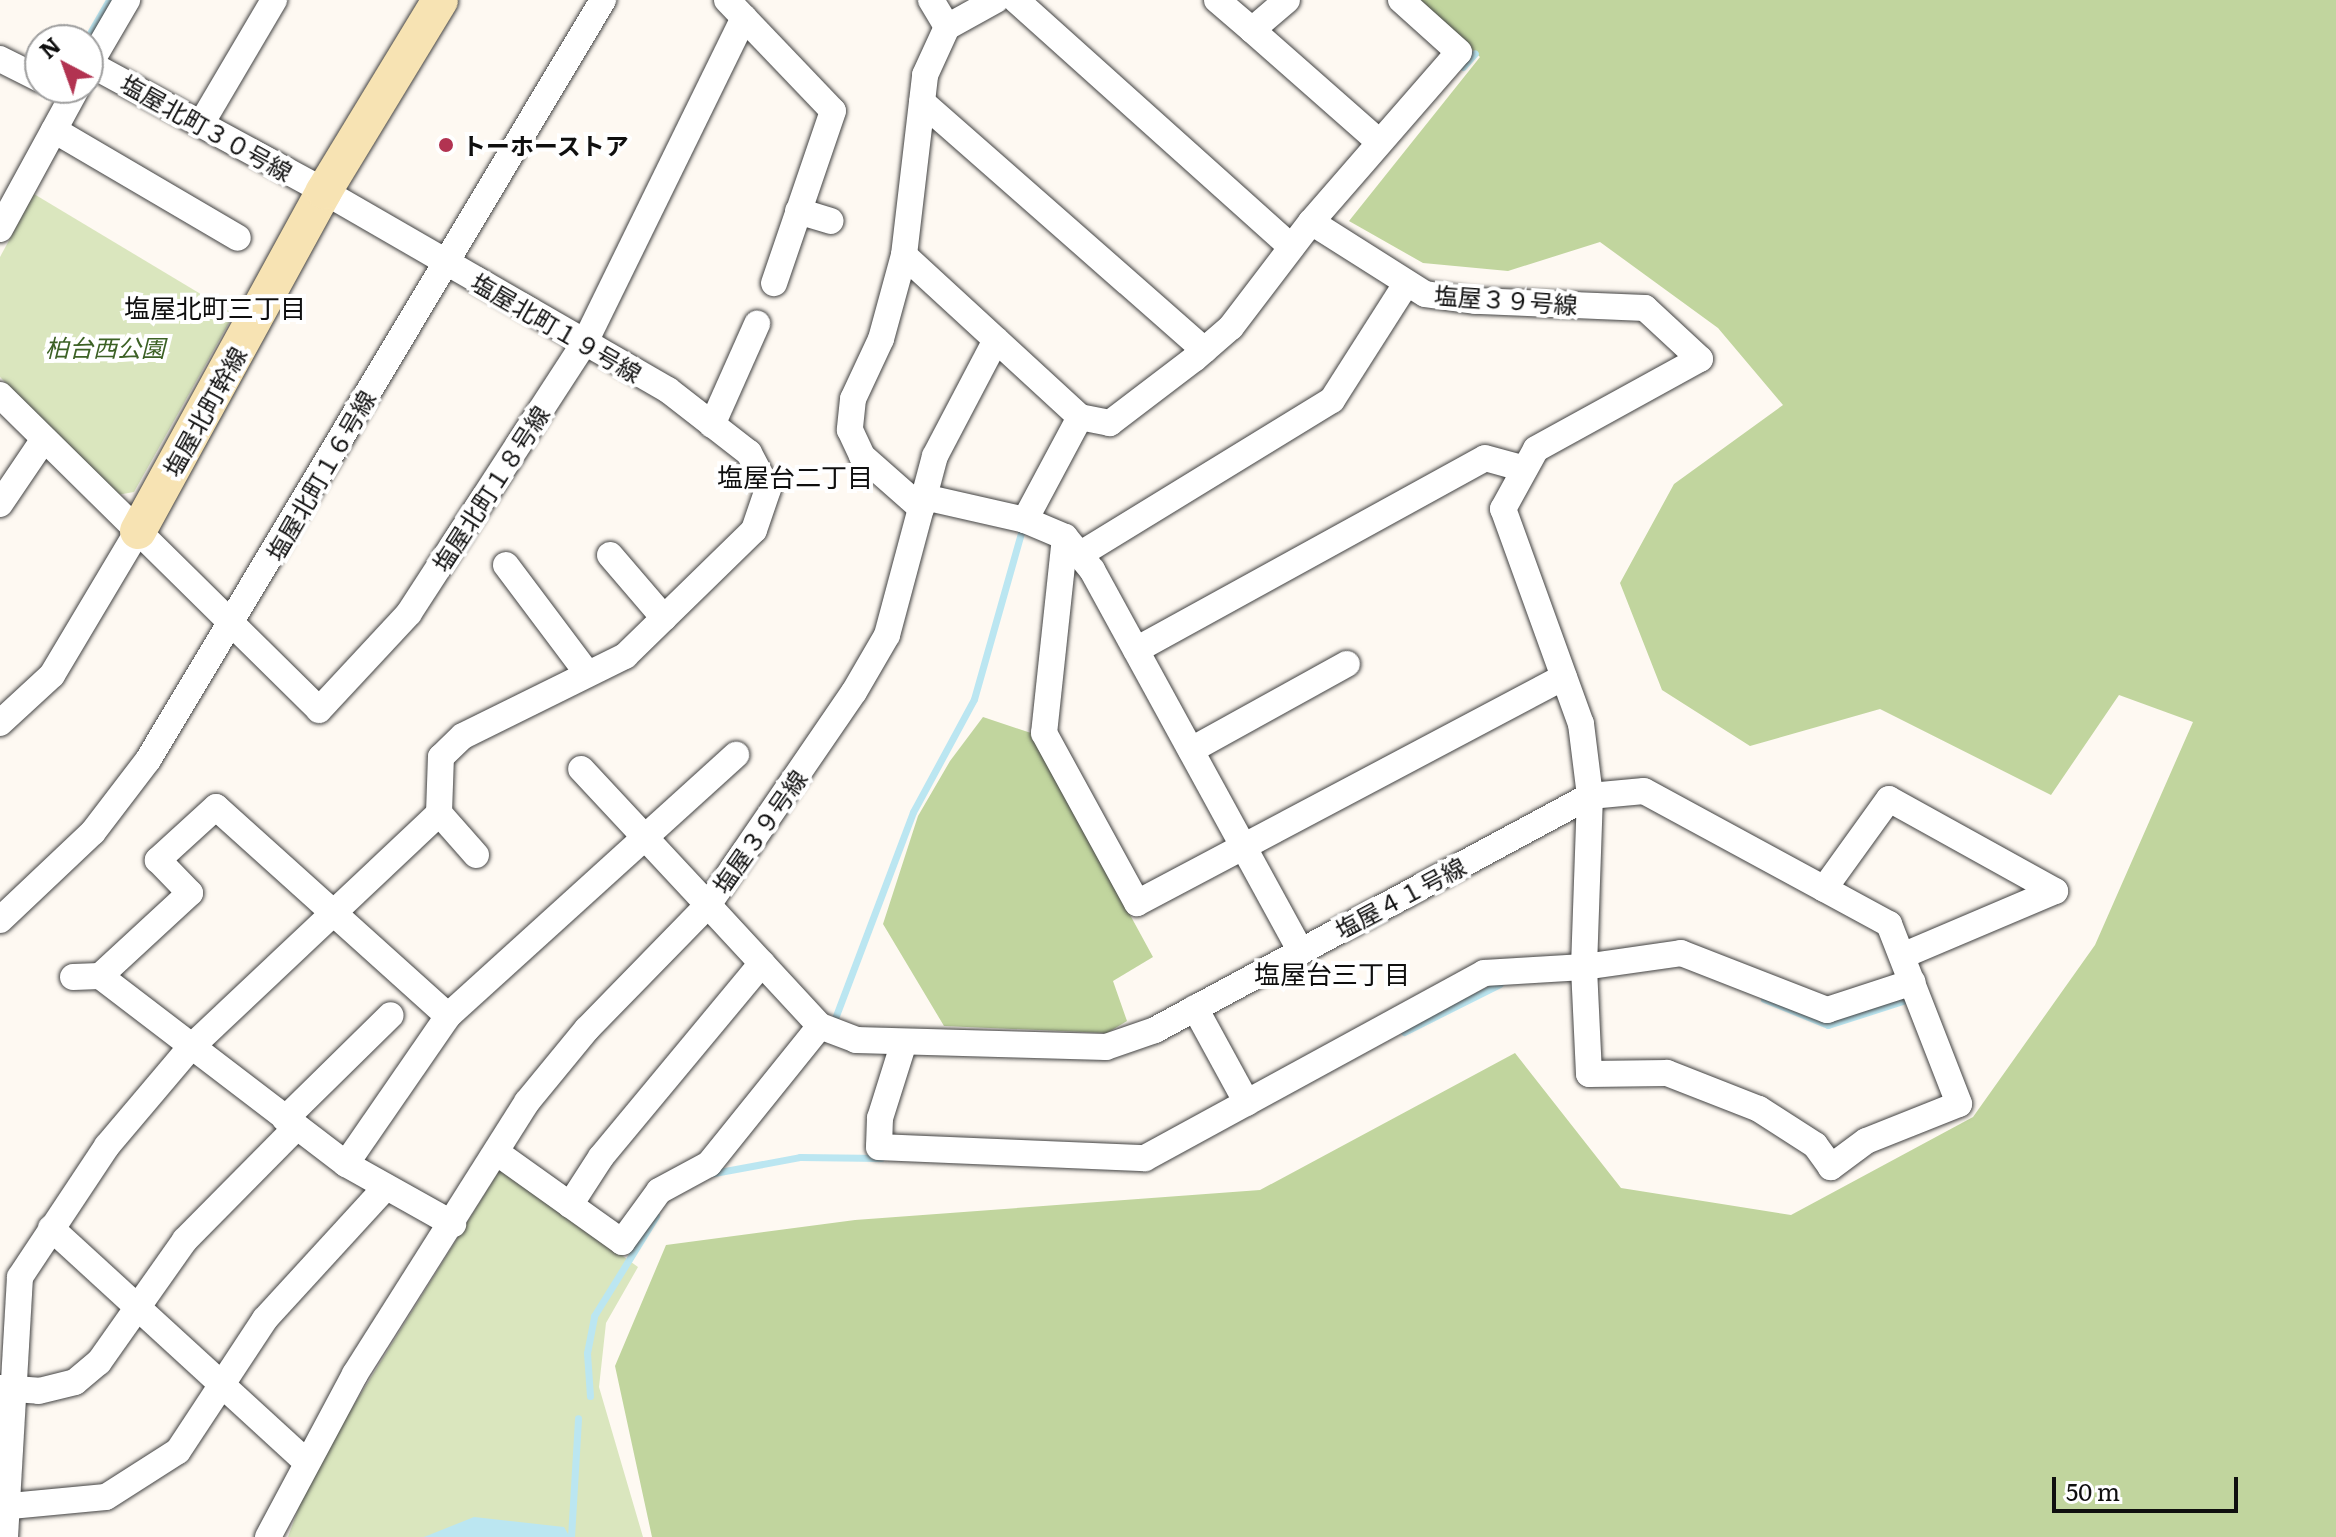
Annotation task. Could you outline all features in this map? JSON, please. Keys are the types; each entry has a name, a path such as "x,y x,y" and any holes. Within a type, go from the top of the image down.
{"street":[{"path":"104,39 127,0"},
{"path":"201,124 274,0"},
{"name":"塩屋北町幹線","path":"138,531 324,191 440,0"},
{"name":"塩屋北町１６号線","path":"0,920 93,832 148,760 234,624 443,263 603,0"},
{"path":"931,0 947,27"},
{"path":"996,0 947,27 925,75 904,255 881,339 853,399 850,430 862,456 922,503 1025,520 1072,546 1136,650 1301,951"},
{"path":"1016,0 1291,247"},
{"path":"1217,0 1378,141"},
{"path":"1252,30 1287,0"},
{"path":"904,255 1080,417 1110,423 1231,327 1291,247 1378,141 1459,52 1401,0"},
{"path":"736,9 833,111 774,283"},
{"name":"塩屋北町１８号線","path":"138,531 319,710 409,613 586,340 736,9"},
{"path":"0,59 24,71"},
{"name":"塩屋北町３０号線","path":"104,73 324,191"},
{"path":"922,102 1204,350"},
{"path":"0,229 54,130 64,104"},
{"path":"54,130 238,238"},
{"name":"塩屋北町１９号線","path":"324,191 443,263 586,340 749,453 768,489 754,530 664,618"},
{"path":"798,211 830,221"},
{"name":"塩屋３９号線","path":"1311,222 1425,294 1475,301 1645,308 1700,359 1536,449 1525,469"},
{"path":"1072,546 1332,400 1406,284"},
{"path":"712,425 757,324"},
{"name":"塩屋３９号線","path":"820,1026 708,905 854,692 887,635 935,456 996,340"},
{"path":"0,395 138,531 52,675 0,723"},
{"path":"1025,520 1080,417"},
{"path":"0,504 44,439"},
{"path":"1136,650 1485,458 1525,469 1503,509 1581,724 1590,796 1584,967"},
{"path":"1072,546 1044,733 1137,903 1564,677"},
{"path":"476,855 439,813 441,757 463,736 625,656 664,618 610,555"},
{"path":"506,565 587,673"},
{"path":"1191,750 1347,664"},
{"path":"346,1164 448,1016 736,755"},
{"path":"268,1537 305,1461 362,1362 453,1224 527,1102 587,1029 708,905 581,769"},
{"name":"塩屋４１号線","path":"820,1026 856,1040 1106,1047 1195,1008 1590,796 1644,791 1889,924 1959,1104 1866,1141 1831,1167 1815,1145 1759,1109 1667,1073 1589,1074 1584,967"},
{"path":"1824,889 1889,799 2055,891 1902,956"},
{"path":"73,977 100,976 190,893 158,860 216,807 448,1016"},
{"path":"5,1537 3,1508 10,1274 51,1228 107,1146 189,1049 335,915 439,813"},
{"path":"904,1042 880,1118 879,1147 1145,1158 1484,973 1584,967 1681,953 1827,1010 1913,982"},
{"path":"570,1205 601,1157 762,963"},
{"path":"100,976 189,1049 346,1164 453,1224"},
{"path":"1195,1008 1247,1103"},
{"path":"6,1390 39,1391 75,1382 99,1362 185,1240 391,1015"},
{"path":"496,1152 622,1242 659,1191 709,1164 820,1026"},
{"path":"3,1508 106,1497 178,1451 265,1319 386,1187"},
{"path":"51,1228 305,1461"}],"green space":[{"path":"1421,0 2336,0 2336,1537 652,1537 615,1366 666,1245 855,1220 1260,1190 1515,1053 1621,1188 1791,1215 1973,1117 2095,945 2193,722 2119,695 2051,795 1880,709 1750,746 1662,690 1620,583 1674,484 1783,405 1718,328 1600,242 1508,271 1423,263 1349,221 1480,57"},
{"name":"柏台西公園","path":"34,194 234,314 134,492 117,495 0,377 0,257"},
{"path":"983,717 1031,733 1153,957 1113,981 1127,1021 1107,1033 944,1026 883,924 918,816 950,761"},
{"path":"501,1168 638,1267 606,1323 599,1387 643,1537 288,1537 311,1474"}],"water":[{"path":"474,1517 564,1527 570,1537 424,1537"}],"waterway":[{"path":"95,24 109,0"},
{"path":"1463,67 1475,53"},
{"path":"834,1021 913,812 974,699 1021,533"},
{"path":"1404,1032 1500,984"},
{"path":"1764,999 1828,1025 1909,999"},
{"path":"714,1173 800,1157 881,1158"},
{"path":"590,1396 587,1353 594,1316 656,1216"},
{"path":"571,1537 578,1418"}],"place":[{"name":"トーホーストア","path":"446,145"}],"district":[{"name":"塩屋北町三丁目","path":"215,307"},
{"name":"塩屋台二丁目","path":"795,476"},
{"name":"塩屋台三丁目","path":"1332,973"}]}
